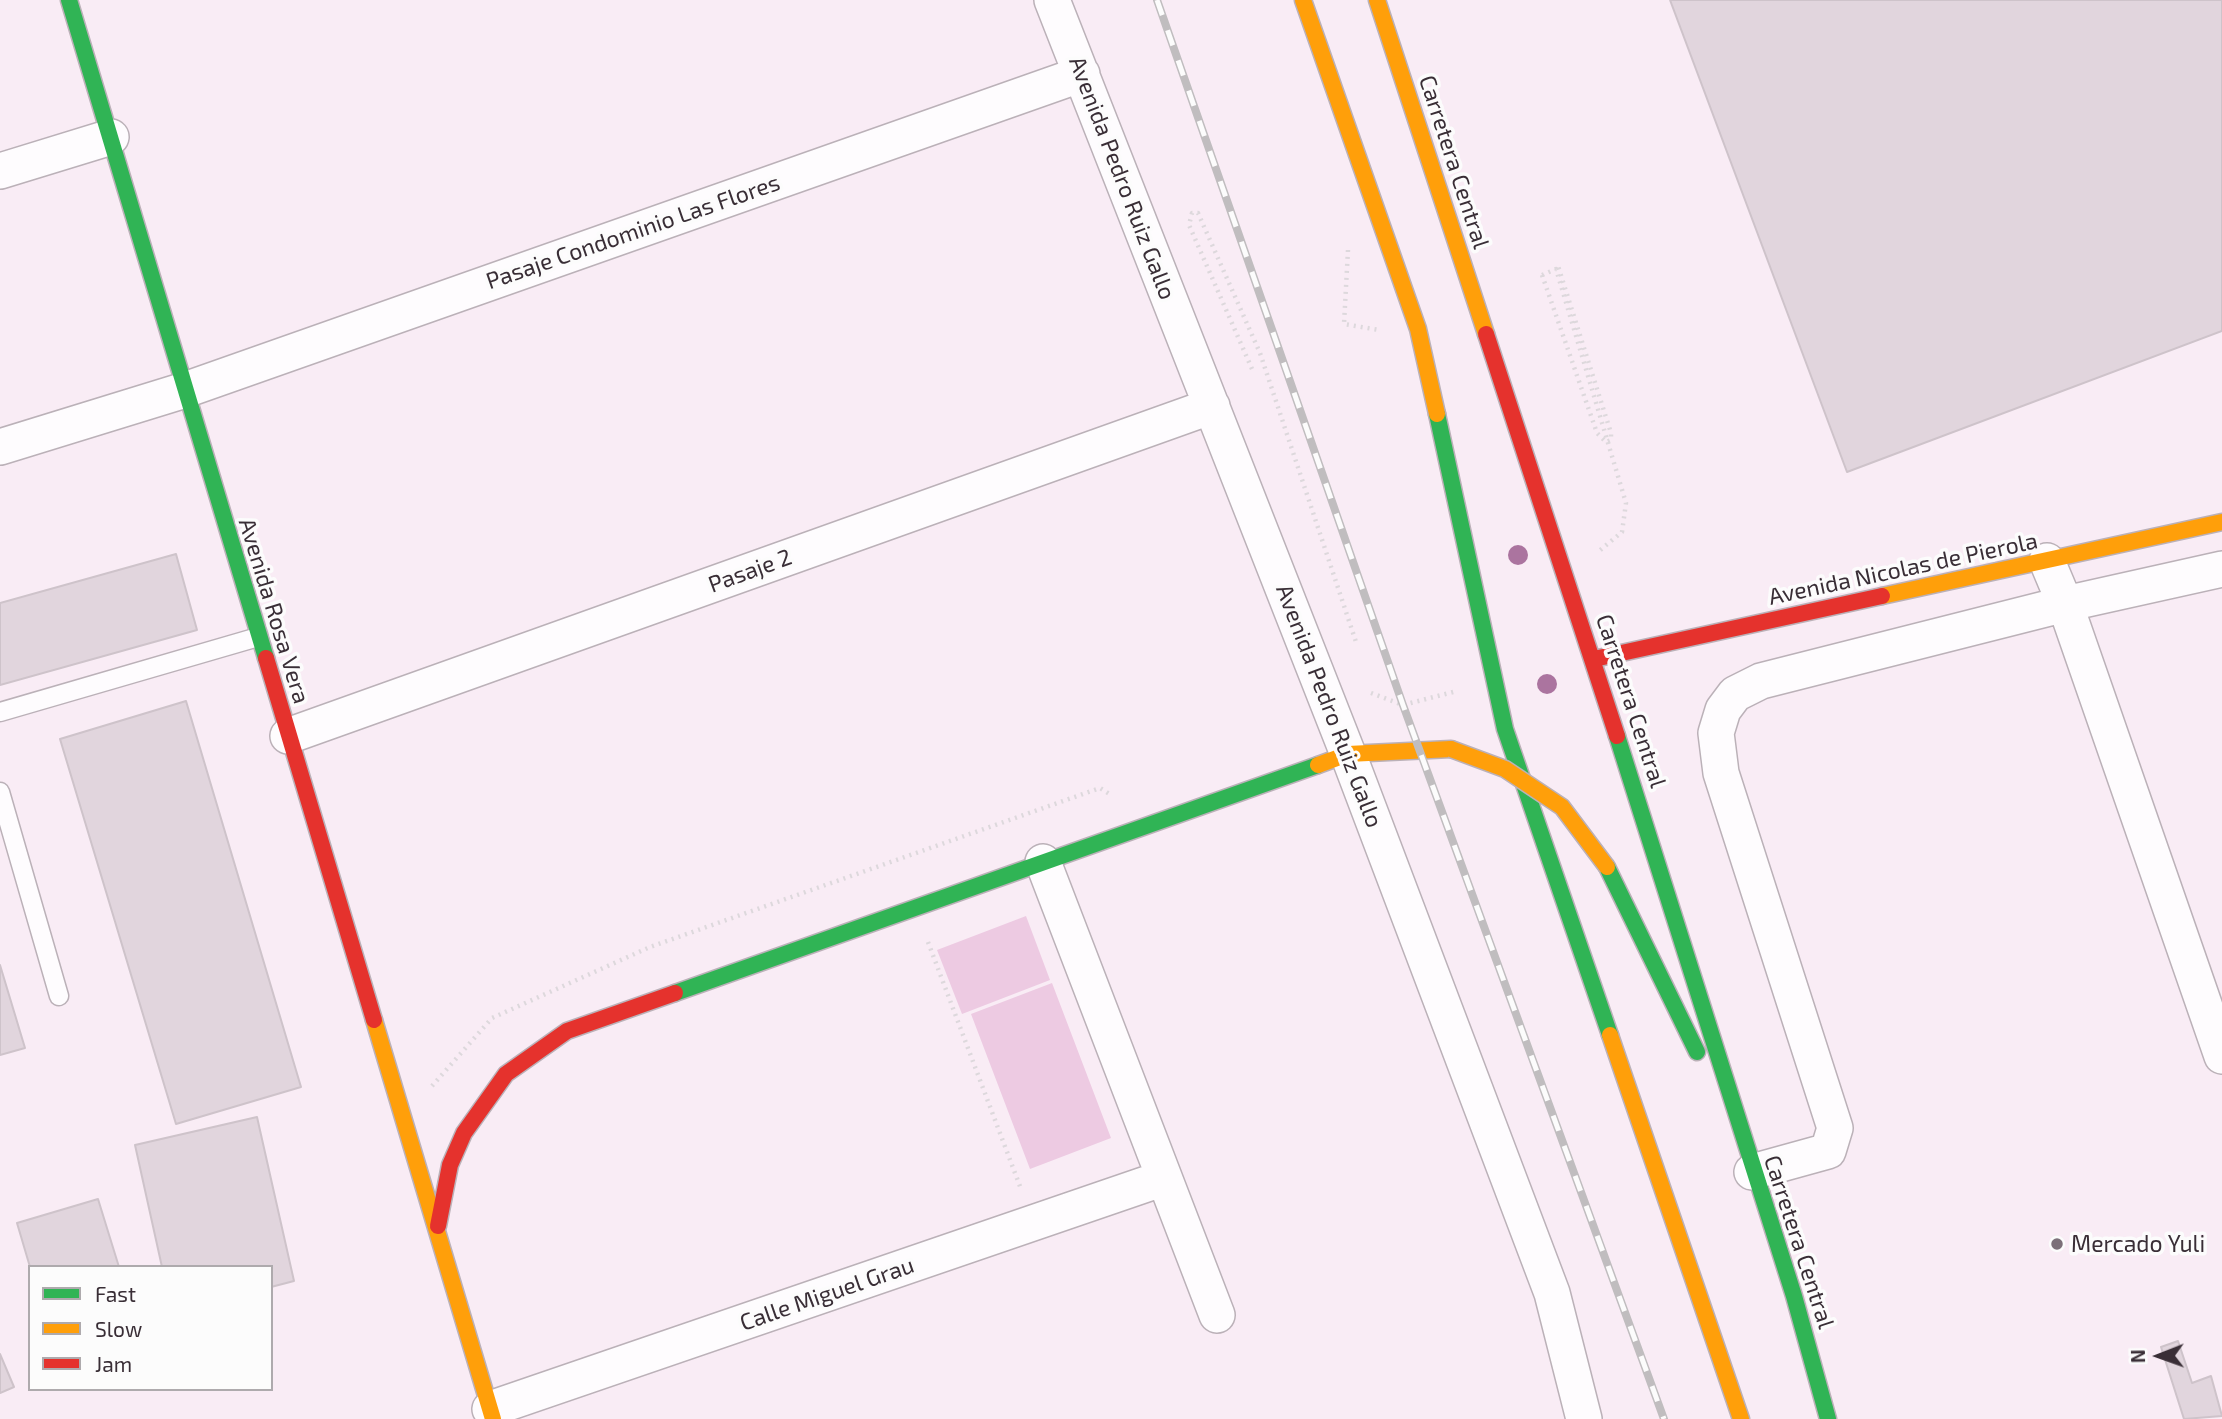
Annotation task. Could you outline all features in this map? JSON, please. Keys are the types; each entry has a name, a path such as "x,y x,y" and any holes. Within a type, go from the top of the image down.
{"main road":[{"name":"Avenida Rosa Vera","path":"69,0 491,1414"},
{"path":"1303,0 1418,329 1505,729 1741,1419"},
{"name":"Carretera Central","path":"1377,0 1674,908 1749,1162 1794,1296 1828,1419"},
{"name":"Avenida Nicolas de Pierola","path":"1594,659 2222,522"},
{"path":"437,1235 441,1200 450,1165 464,1133 506,1074 567,1031 1349,754 1451,749 1505,769 1562,807 1607,867 1749,1162"},
{"path":"1794,1296 1841,1419"}],"street":[{"name":"Avenida Pedro Ruiz Gallo","path":"1052,0 1349,754 1552,1293 1584,1419"},
{"name":"Pasaje Condominio Las Flores","path":"0,447 185,390 1082,74"},
{"path":"0,171 111,137"},
{"name":"Pasaje 2","path":"288,736 1212,406"},
{"path":"2047,561 2065,604 2222,1056"},
{"path":"1749,1162 1828,1151 1835,1128 1721,773 1716,733 1723,710 1735,694 1762,681 2065,604 2222,569"},
{"path":"1043,862 1217,1315"},
{"name":"Calle Miguel Grau","path":"491,1414 1164,1178"}],"lane":[{"path":"0,712 258,637"},
{"path":"0,792 59,996"}],"path":[{"path":"1252,369 1189,225 1192,213 1198,213 1260,353 1356,642"},
{"path":"1349,239 1344,324 1387,331"},
{"path":"1558,266 1611,440 1606,442 1597,433 1542,275 1556,269 1626,503 1622,532 1597,553"},
{"path":"1371,692 1403,705 1460,691"},
{"path":"424,1095 492,1018 650,947 1100,788 1156,822"},
{"path":"915,908 1034,1223"}],"shaded area":[{"path":"1026,916 1050,980 962,1014 937,950"},
{"path":"1052,983 1111,1138 1030,1169 971,1014"}],"building":[{"path":"1670,0 2222,0 2222,331 1847,472"},
{"path":"176,554 197,630 0,685 0,603"},
{"path":"186,701 301,1087 176,1124 60,739"},
{"path":"0,965 25,1048 0,1055"},
{"path":"257,1117 294,1281 273,1286 273,1265 162,1265 135,1145"},
{"path":"98,1199 118,1265 29,1265 17,1223"},
{"path":"2178,1341 2192,1383 2211,1376 2222,1416 2184,1419 2161,1347"},
{"path":"0,1354 14,1387 0,1393"}],"railway":[{"path":"1157,0 1403,705 1664,1419"}],"traffic: fast":[{"path":"69,0 266,658"},
{"path":"1437,414 1505,729 1610,1035"},
{"path":"1617,736 1794,1296 1828,1419"},
{"path":"675,993 1318,765"},
{"path":"1607,867 1697,1052"}],"traffic: slow":[{"path":"1303,0 1418,329 1437,414"},
{"path":"1377,0 1486,334"},
{"path":"1882,596 2222,522"},
{"path":"1318,765 1348,754 1451,749"},
{"path":"1451,749 1505,769 1562,807 1607,867"},
{"path":"374,1020 493,1419"},
{"path":"1610,1035 1741,1419"}],"traffic: jam":[{"path":"1486,334 1617,736"},
{"path":"1594,659 1882,596"},
{"path":"266,658 374,1020"},
{"path":"438,1226 450,1165 464,1133 506,1074 567,1031 675,993"}],"place":[{"name":"Mercado Yuli","path":"2057,1244"}]}
